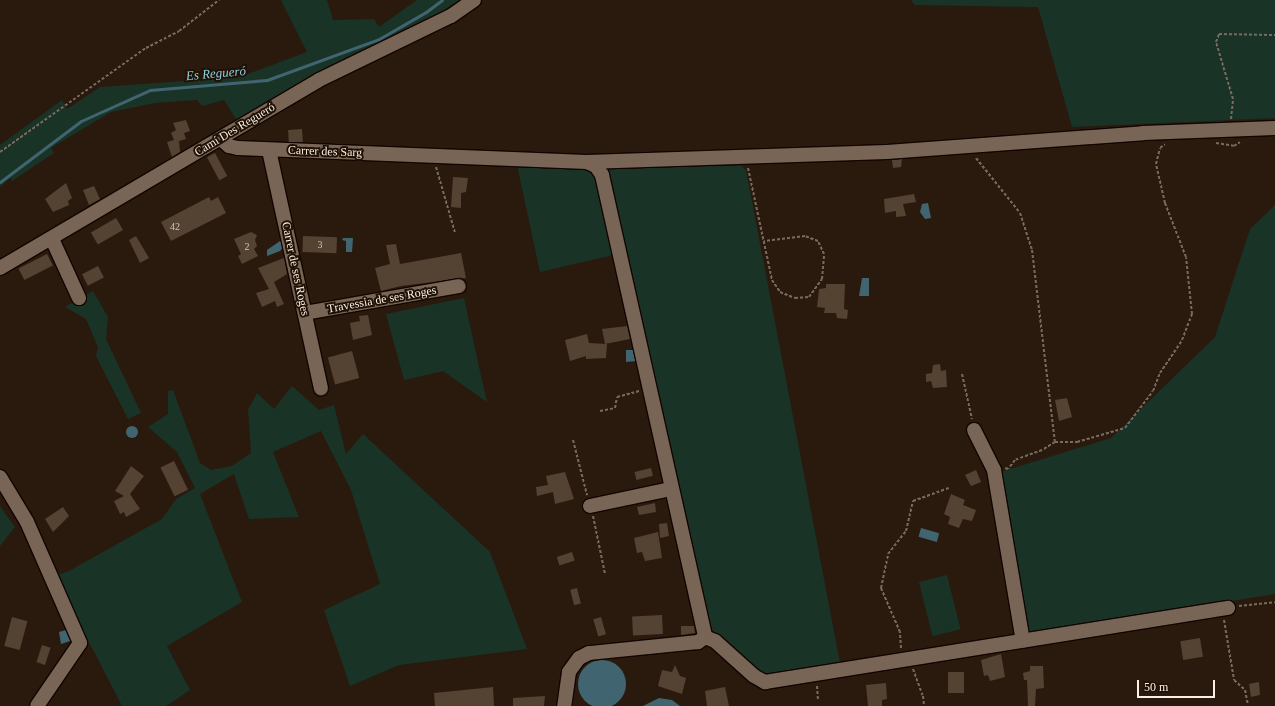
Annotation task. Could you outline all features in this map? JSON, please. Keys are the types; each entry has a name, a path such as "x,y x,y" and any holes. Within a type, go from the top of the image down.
{"street":[{"name":"Camí Des Regueró","path":"0,268 52,239 319,80 451,16 474,0"},
{"name":"Carrer des Sarg","path":"221,139 229,146 269,150 587,162 745,158 887,152 1218,130 1275,128"},
{"name":"Carrer de ses Roges","path":"269,150 304,313 322,388"},
{"path":"587,162 596,166 602,175 705,637"},
{"path":"52,239 79,298"},
{"name":"Travessia de ses Roges","path":"304,313 459,286"},
{"path":"974,430 994,470 1023,641"},
{"path":"0,477 27,522 80,643 36,706"},
{"path":"590,506 671,489"},
{"path":"705,637 715,641 754,676 765,682 906,658 1023,641 1225,608"},
{"path":"564,706 569,672 579,658 589,653 698,642 705,637"}],"path":[{"path":"0,152 146,48 179,31 220,0"},
{"path":"1218,130 1222,122 1231,121 1233,99 1216,42 1219,34 1275,35"},
{"path":"1211,142 1234,146 1242,140 1242,129"},
{"path":"994,470 1008,469 1016,460 1042,450 1056,442 1077,442 1125,428 1153,391 1160,373 1182,340 1192,314 1186,257 1165,203 1156,164 1160,148 1169,141"},
{"path":"966,146 1020,212 1032,250 1056,442"},
{"path":"432,155 455,233"},
{"path":"745,158 772,280 780,292 795,298 809,297 822,279 824,254 818,241 805,236 764,241"},
{"path":"962,374 974,430"},
{"path":"600,411 615,408 617,397 649,388"},
{"path":"924,706 923,696 906,658 900,632 881,588 888,554 906,531 913,501 949,488"},
{"path":"1248,705 1245,690 1234,680 1225,608 1275,602"}],"green space":[{"path":"281,0 327,0 333,20 374,19 379,27 417,0 459,0 418,27 325,75 295,85 238,122 224,100 202,106 197,100 155,103 111,112 51,148 54,153 12,181 10,178 0,187 0,145 62,100 67,109 100,87 240,77 307,52"},
{"path":"911,0 1275,0 1275,118 1072,127 1038,7 915,5"},
{"path":"517,165 593,168 613,255 540,272"},
{"path":"741,166 746,170 840,663 762,675 709,627 607,167"},
{"path":"1275,205 1275,594 1030,633 997,473 1111,438 1215,337 1250,229"},
{"path":"93,291 108,317 106,339 141,413 128,419 96,356 98,347 86,319 65,307"},
{"path":"464,298 487,402 443,371 404,380 386,314"},
{"path":"292,386 319,410 334,405 346,454 363,434 490,552 527,649 399,665 350,686 324,610 380,584 351,490 321,431 273,452 299,517 249,519 234,474 200,494 242,602 167,646 190,690 166,706 122,706 55,576 69,571 162,519 176,499 195,488 177,452 148,427 168,414 168,391 173,390 200,463 211,470 232,466 251,453 248,410 257,393 274,409"},
{"path":"0,506 15,527 0,546"},
{"path":"947,575 961,629 932,636 919,582"}],"water":[{"path":"928,203 931,218 925,219 920,212 922,204"},
{"path":"343,238 353,238 352,252 346,252 346,241 342,240"},
{"path":"280,241 284,246 280,251 267,256 267,250"},
{"path":"862,278 869,278 869,296 859,296"},
{"path":"626,350 635,350 637,361 626,362"},
{"path":"130,426 134,426 138,432 134,438 130,438 126,434 126,430"},
{"path":"921,528 939,533 937,542 919,537"},
{"path":"70,629 73,640 61,644 59,632"},
{"path":"602,660 611,662 619,667 624,675 626,684 624,693 619,701 611,706 602,708 593,706 585,701 580,693 578,684 580,675 585,667 593,662"},
{"path":"659,698 672,700 680,706 643,706"}],"building":[{"path":"186,120 190,131 184,133 186,139 179,141 180,152 172,157 167,142 174,140 171,133 176,130 173,123"},
{"path":"302,129 303,142 289,143 288,130"},
{"path":"215,153 227,176 219,180 207,157"},
{"path":"902,159 901,167 893,168 892,160"},
{"path":"453,177 468,178 466,192 461,193 461,208 451,207"},
{"path":"66,183 72,198 68,201 69,205 53,212 45,199"},
{"path":"94,186 100,199 89,205 83,190"},
{"path":"914,194 916,202 903,204 906,216 896,217 896,211 885,213 884,199"},
{"path":"209,197 211,201 218,197 226,213 171,241 161,222"},
{"path":"116,218 123,230 98,245 91,232"},
{"path":"251,232 257,235 255,240 257,246 254,249 258,256 242,264 238,256 241,254 234,239"},
{"path":"136,236 149,258 140,263 129,240"},
{"path":"303,236 337,237 336,253 302,252"},
{"path":"396,244 400,264 461,253 466,278 401,286 381,291 375,268 390,264 386,245"},
{"path":"47,254 53,266 24,280 18,269"},
{"path":"284,258 287,274 274,282 284,304 277,307 275,301 262,307 256,293 269,289 258,268"},
{"path":"98,266 104,278 88,286 82,274"},
{"path":"826,284 845,284 844,309 848,310 847,319 837,318 836,313 824,313 825,308 817,307 819,289 826,288"},
{"path":"368,315 372,335 353,340 350,323 360,321 359,316"},
{"path":"627,326 630,339 605,344 602,329"},
{"path":"587,334 589,343 607,344 606,358 586,359 586,356 570,361 565,340"},
{"path":"352,351 359,378 335,385 328,357"},
{"path":"940,364 941,371 946,370 947,387 933,388 931,381 926,382 926,374 932,373 933,365"},
{"path":"1067,398 1072,417 1059,421 1055,400"},
{"path":"174,461 188,490 175,496 161,468"},
{"path":"131,466 144,476 130,494 140,509 126,517 124,512 120,514 114,501 124,496 115,491"},
{"path":"651,468 653,476 636,480 635,472"},
{"path":"976,470 981,482 971,486 965,475"},
{"path":"565,472 574,499 555,504 553,492 537,496 536,487 548,485 546,476"},
{"path":"951,494 965,500 963,505 976,510 972,521 963,519 959,528 948,524 950,517 944,514"},
{"path":"655,503 656,512 639,515 637,507"},
{"path":"63,507 69,516 53,532 45,519"},
{"path":"667,523 669,536 660,538 659,524"},
{"path":"658,532 662,558 645,561 642,552 637,553 634,538"},
{"path":"572,552 575,561 560,566 557,557"},
{"path":"577,588 581,604 574,605 570,590"},
{"path":"662,615 663,634 633,636 632,617"},
{"path":"12,617 27,621 20,650 4,646"},
{"path":"601,617 606,634 598,637 593,619"},
{"path":"681,626 694,626 695,633 681,635"},
{"path":"1200,638 1203,657 1183,660 1180,641"},
{"path":"42,645 51,648 45,665 36,662"},
{"path":"1001,654 1005,677 990,681 988,675 984,676 981,660"},
{"path":"675,665 680,676 686,678 682,694 658,686 662,670 672,672"},
{"path":"1030,666 1043,666 1044,688 1036,689 1035,706 1028,706 1027,680 1024,680 1023,673 1030,671"},
{"path":"948,672 964,672 964,693 948,693"},
{"path":"1259,682 1260,695 1251,697 1249,684"},
{"path":"886,683 887,699 882,700 882,706 868,706 866,685"},
{"path":"493,687 494,706 435,706 434,693"},
{"path":"725,687 729,706 707,706 705,691"},
{"path":"545,696 544,706 513,706 513,698"}],"waterway":[{"name":"Es Regueró","path":"0,182 81,121 150,90 267,80 379,39 426,12 442,0"}]}
